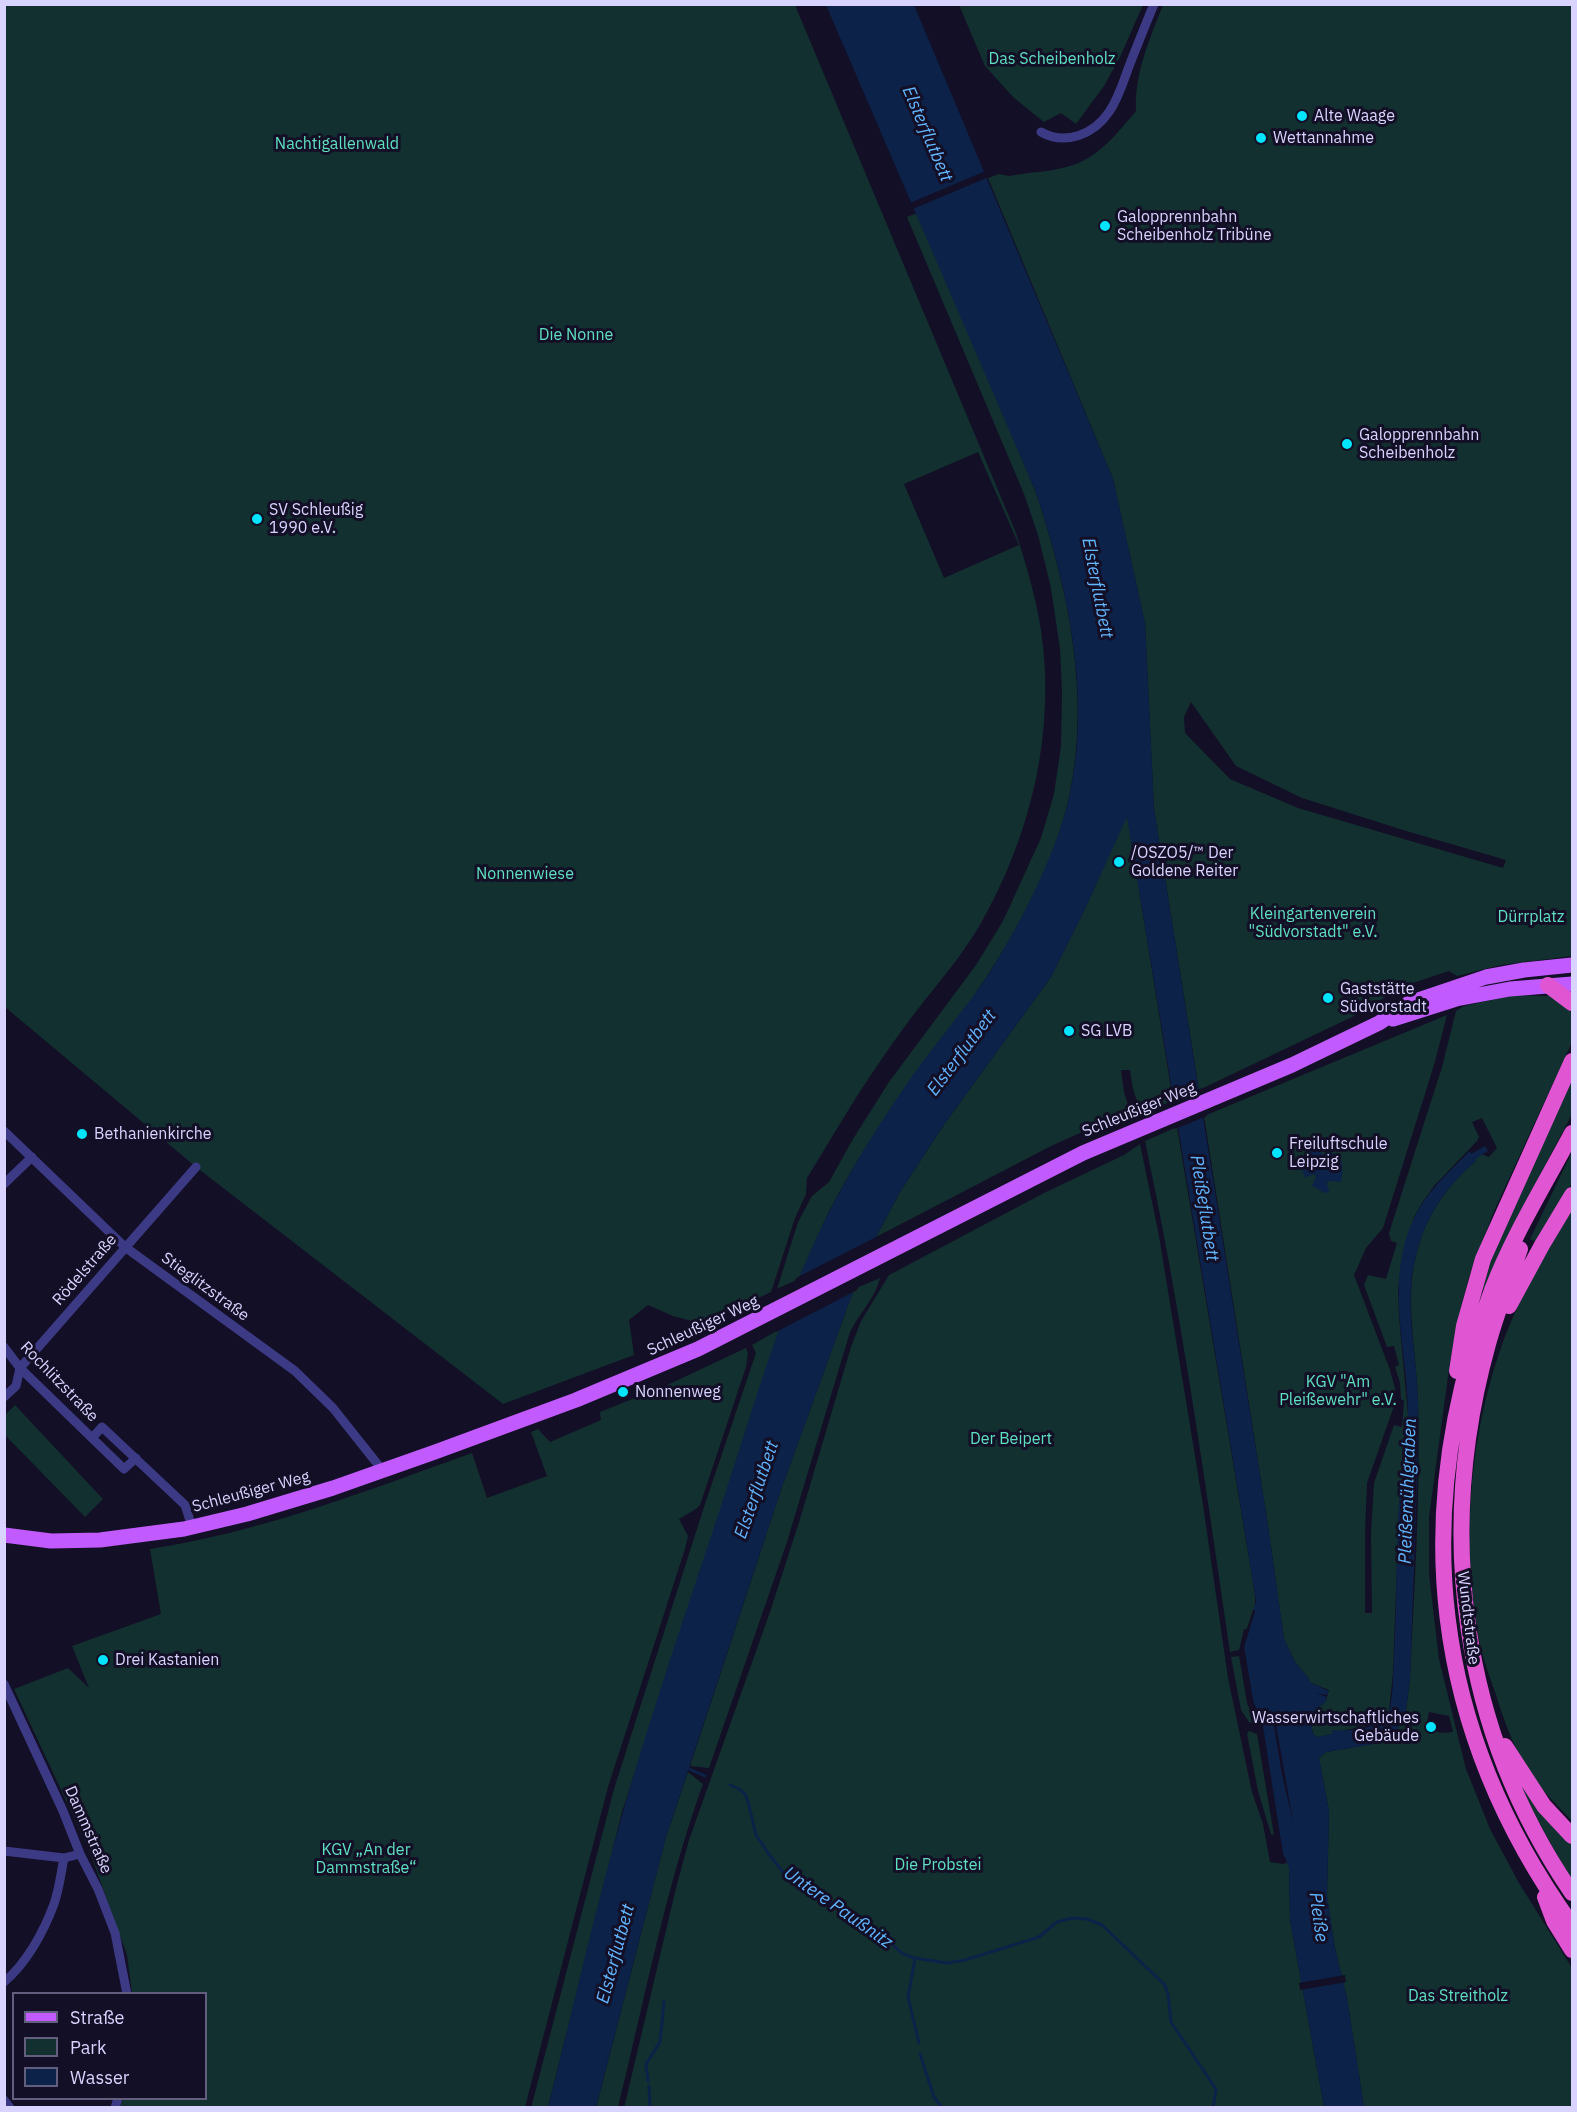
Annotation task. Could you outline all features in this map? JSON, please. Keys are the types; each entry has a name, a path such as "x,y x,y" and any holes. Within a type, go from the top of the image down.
{"highway":[{"path":"1548,985 1561,992 1572,1003"},
{"path":"1452,1428 1459,1356 1473,1290 1483,1259 1572,1061"},
{"name":"Wundtstraße","path":"1572,1133 1510,1246 1492,1290 1468,1361 1452,1428 1443,1519 1443,1570 1452,1647 1465,1708 1484,1767 1510,1826 1529,1860 1572,1925"},
{"name":"Wundtstraße","path":"1555,1166 1520,1250 1488,1343 1471,1427 1461,1516 1462,1572 1470,1646 1489,1721 1516,1795 1541,1845 1572,1893"},
{"path":"1488,1343 1572,1195"},
{"path":"1489,1721 1544,1806 1572,1836"},
{"path":"1529,1860 1554,1921 1572,1950"}],"main road":[{"name":"Schleußiger Weg","path":"4,1535 51,1541 100,1540 146,1535 192,1527 308,1496 383,1470 624,1381 698,1350 1083,1153 1292,1065 1379,1023 1409,1003 1468,982 1524,970 1572,965"},
{"name":"Schleußiger Weg","path":"1379,1023 1456,999 1510,989 1572,984"}],"street":[{"path":"1041,132 1051,137 1069,139 1091,129 1110,110 1154,4"},
{"name":"Stieglitzstraße","path":"4,1131 125,1247 295,1371 333,1408 383,1470"},
{"path":"4,1184 32,1157"},
{"name":"Rödelstraße","path":"4,1397 16,1386 20,1368 196,1167"},
{"name":"Rochlitzstraße","path":"4,1347 20,1368 124,1469 136,1458"},
{"name":"Rochlitzstraße","path":"92,1438 102,1427 185,1505 192,1527"},
{"name":"Dammstraße","path":"4,1684 98,1889 115,1933 127,1992"},
{"path":"4,1851 64,1858 80,1854"},
{"path":"4,1982 13,1974 42,1931 54,1903 64,1858"},
{"path":"4,2100 10,2108"}],"green space":[{"name":"Die Nonne","path":"4,5 795,5 1016,533 1034,593 1041,630 1045,668 1045,706 1042,744 1026,818 999,889 968,943 883,1058 807,1178 806,1194 795,1218 771,1292 703,1324 673,1316 648,1305 629,1320 634,1355 503,1404 196,1167 5,1007","holes":["978,452 1019,545 944,578 904,484"]},
{"name":"Das Scheibenholz","path":"959,5 1143,5 1120,57 1104,86 1076,124 1061,113 1044,122 1014,98 985,66"},
{"name":"Galopprennbahn Scheibenholz","path":"1163,5 1572,5 1572,956 1501,965 1457,976 1449,971 1404,986 1352,1017 1199,1090 1154,809 1145,623 1113,479 988,178 999,174 1009,176 1066,167 1092,156 1108,142 1136,111 1140,70","holes":["1191,702 1236,766 1302,798 1506,860 1503,868 1298,808 1230,779 1185,733 1184,717"]},
{"path":"917,213 1035,490 1047,527 1073,642 1078,719 1075,758 1069,797 1056,842 1013,933 974,995 895,1103 866,1147 829,1213 801,1276 777,1289 798,1222 812,1196 829,1182 889,1082 976,965 1003,921 1041,838 1054,794 1061,746 1060,649 1051,588 1038,535 1024,494 907,217"},
{"path":"1127,815 1173,1101 1141,1113 1133,1089 1130,1070 1121,1070 1130,1111 1053,1145 876,1237 900,1192 943,1126 1051,977 1084,911"},
{"path":"1515,995 1557,995 1572,1013 1572,1042 1494,1211 1469,1277 1459,1314 1450,1362 1429,1517 1429,1574 1439,1659 1466,1769 1490,1829 1519,1883 1572,1968 1572,2107 1364,2107 1347,1998 1335,1948 1327,1896 1329,1811 1319,1758 1326,1752 1379,1743 1394,1734 1405,1717 1410,1680 1418,1506 1418,1401 1411,1313 1415,1260 1424,1231 1445,1193 1476,1161 1475,1159 1482,1154 1489,1157 1497,1148 1482,1118 1472,1122 1479,1137 1477,1141 1434,1186 1422,1203 1414,1217 1402,1259 1398,1289 1399,1317 1408,1415 1399,1506 1393,1673 1389,1711 1378,1724 1340,1731 1333,1730 1332,1734 1317,1737 1313,1734 1310,1715 1326,1701 1329,1690 1311,1683 1295,1662 1284,1639 1204,1116 1447,1015 1434,1065 1383,1228 1366,1248 1354,1275 1396,1392 1394,1406 1367,1483 1365,1613 1372,1613 1371,1533 1374,1483 1394,1425 1402,1427 1404,1401 1401,1399 1400,1383 1395,1367 1399,1365 1394,1346 1387,1347 1364,1285 1368,1275 1386,1279 1397,1243 1391,1241 1389,1233 1442,1067 1456,1011 1464,1006","holes":["1429,1712 1449,1716 1453,1732 1442,1733 1426,1729"]},
{"path":"1572,1069 1572,1114 1513,1226 1486,1290 1478,1287"},
{"path":"1177,1127 1255,1594 1255,1607 1247,1629 1244,1629 1239,1650 1230,1652 1181,1332 1145,1141"},
{"name":"Die Probstei","path":"1140,1144 1159,1236 1203,1505 1228,1678 1252,1792 1263,1824 1270,1862 1283,1864 1287,1862 1289,1867 1290,1920 1324,2107 624,2108 689,1840 770,1612 861,1321 889,1275 1044,1193 1124,1155"},
{"path":"1572,1152 1572,1183 1537,1242 1530,1239"},
{"path":"1572,1205 1572,1821 1528,1770 1513,1743 1502,1714 1483,1657 1478,1634 1470,1560 1470,1522 1476,1447 1492,1374 1519,1304"},
{"path":"880,1278 875,1292 850,1332 787,1542 709,1768 690,1766 781,1490 854,1289"},
{"path":"780,1329 622,1812 548,2107 531,2108 614,1789 756,1353 752,1345"},
{"name":"KGV „An der Dammstraße“","path":"746,1348 748,1353 746,1367 700,1505 679,1519 688,1536 685,1549 608,1787 525,2107 120,2107 123,2100 207,2100 207,1992 132,1992 127,1955 89,1850 14,1689 68,1668 89,1688 72,1646 161,1614 150,1549 191,1542 273,1521 353,1496 472,1453 487,1498 547,1476 531,1432 538,1429 550,1442 601,1420 600,1412 665,1386"},
{"path":"15,1405 103,1499 85,1517 5,1435 5,1415"},
{"path":"1239,1656 1247,1703 1255,1724 1249,1722 1241,1710 1231,1657"},
{"path":"1249,1731 1257,1734 1274,1835 1271,1834 1258,1791 1247,1734"},
{"path":"1512,1767 1572,1841 1572,1881 1532,1810"},
{"path":"688,1772 703,1784 677,1864 618,2107 596,2108 666,1837"}],"water":[{"path":"826,5 914,5 1113,479 1145,623 1154,809 1284,1639 1295,1662 1311,1683 1329,1691 1327,1695 1316,1693 1327,1697 1326,1701 1310,1715 1313,1734 1317,1737 1332,1734 1333,1730 1355,1730 1371,1726 1384,1719 1390,1709 1396,1617 1397,1538 1408,1415 1399,1300 1401,1261 1410,1227 1417,1212 1434,1188 1470,1151 1471,1154 1485,1146 1488,1151 1475,1159 1476,1161 1454,1182 1437,1205 1419,1245 1412,1277 1411,1312 1417,1384 1418,1443 1410,1680 1405,1717 1394,1734 1379,1743 1326,1752 1319,1758 1329,1811 1327,1896 1335,1948 1347,1998 1364,2107 1324,2107 1290,1920 1289,1867 1283,1854 1262,1720 1253,1701 1244,1647 1255,1611 1253,1610 1256,1602 1255,1594 1127,817 1051,977 943,1126 900,1192 876,1237 854,1289 781,1490 666,1837 596,2107 548,2108 603,1885 635,1772 758,1391 796,1286 826,1218 871,1137 912,1076 980,987 1002,953 1036,888 1063,820 1075,759 1078,720 1077,681 1066,603 1035,490","holes":["1272,1713 1274,1713 1293,1821 1282,1775"]},
{"path":"1318,1150 1322,1154 1336,1154 1342,1165 1341,1182 1329,1181 1327,1183 1329,1192 1325,1193 1312,1186 1316,1177 1314,1174 1305,1178 1302,1170 1310,1151"}],"pier":[{"path":"988,170 991,176 913,209 910,203"},
{"path":"1202,1088 1207,1116 1175,1129 1170,1101"},
{"path":"880,1235 857,1290 776,1332 796,1278"},
{"path":"1253,1610 1255,1610 1244,1647 1253,1701 1250,1702 1241,1647"},
{"path":"1273,1797 1283,1854 1287,1862 1285,1864 1280,1854 1270,1798"},
{"path":"1345,1975 1346,1982 1300,1990 1299,1983"}],"waterway":[{"path":"687,1768 705,1776"},
{"name":"Untere Paußnitz","path":"730,1785 745,1794 756,1835 782,1871 886,1939 903,1954 947,1963 965,1960 1039,1937 1057,1922 1072,1918 1087,1919 1102,1925 1165,1985 1171,2022 1216,2089 1213,2108"},
{"path":"915,1959 908,1997 919,2043"},
{"path":"648,2081 646,2064 660,2042 664,2001"},
{"path":"920,2054 934,2097 942,2108"},
{"path":"649,2086 650,2108"}],"place":[{"name":"Alte Waage","path":"1302,116"},
{"name":"Wettannahme","path":"1261,138"},
{"name":"Galopprennbahn Scheibenholz Tribüne","path":"1105,226"},
{"name":"Galopprennbahn Scheibenholz","path":"1347,444"},
{"name":"SV Schleußig 1990 e.V.","path":"257,519"},
{"name":"/OSZO5/™ Der Goldene Reiter","path":"1119,862"},
{"name":"Gaststätte Südvorstadt","path":"1328,998"},
{"name":"SG LVB","path":"1069,1031"},
{"name":"Bethanienkirche","path":"82,1134"},
{"name":"Freiluftschule Leipzig","path":"1277,1153"},
{"name":"Nonnenweg","path":"623,1392"},
{"name":"Drei Kastanien","path":"103,1660"},
{"name":"Wasserwirtschaftliches Gebäude","path":"1431,1727"}],"water label":[{"name":"Elsterflutbett","path":"927,134"},
{"name":"Elsterflutbett","path":"1097,588"},
{"name":"Elsterflutbett","path":"962,1053"},
{"name":"Pleißeflutbett","path":"1204,1208"},
{"name":"Elsterflutbett","path":"757,1490"},
{"name":"Pleißemühlgraben","path":"1408,1491"},
{"name":"Pleiße","path":"1318,1917"},
{"name":"Elsterflutbett","path":"616,1954"}],"park label":[{"name":"Nachtigallenwald","path":"337,144"},
{"name":"Nonnenwiese","path":"525,874"},
{"name":"Dürrplatz","path":"1531,917"},
{"name":"Kleingartenverein \"Südvorstadt\" e.V.","path":"1313,923"},
{"name":"KGV \"Am Pleißewehr\" e.V.","path":"1338,1391"},
{"name":"Der Beipert","path":"1011,1439"},
{"name":"Das Streitholz","path":"1458,1996"}]}
